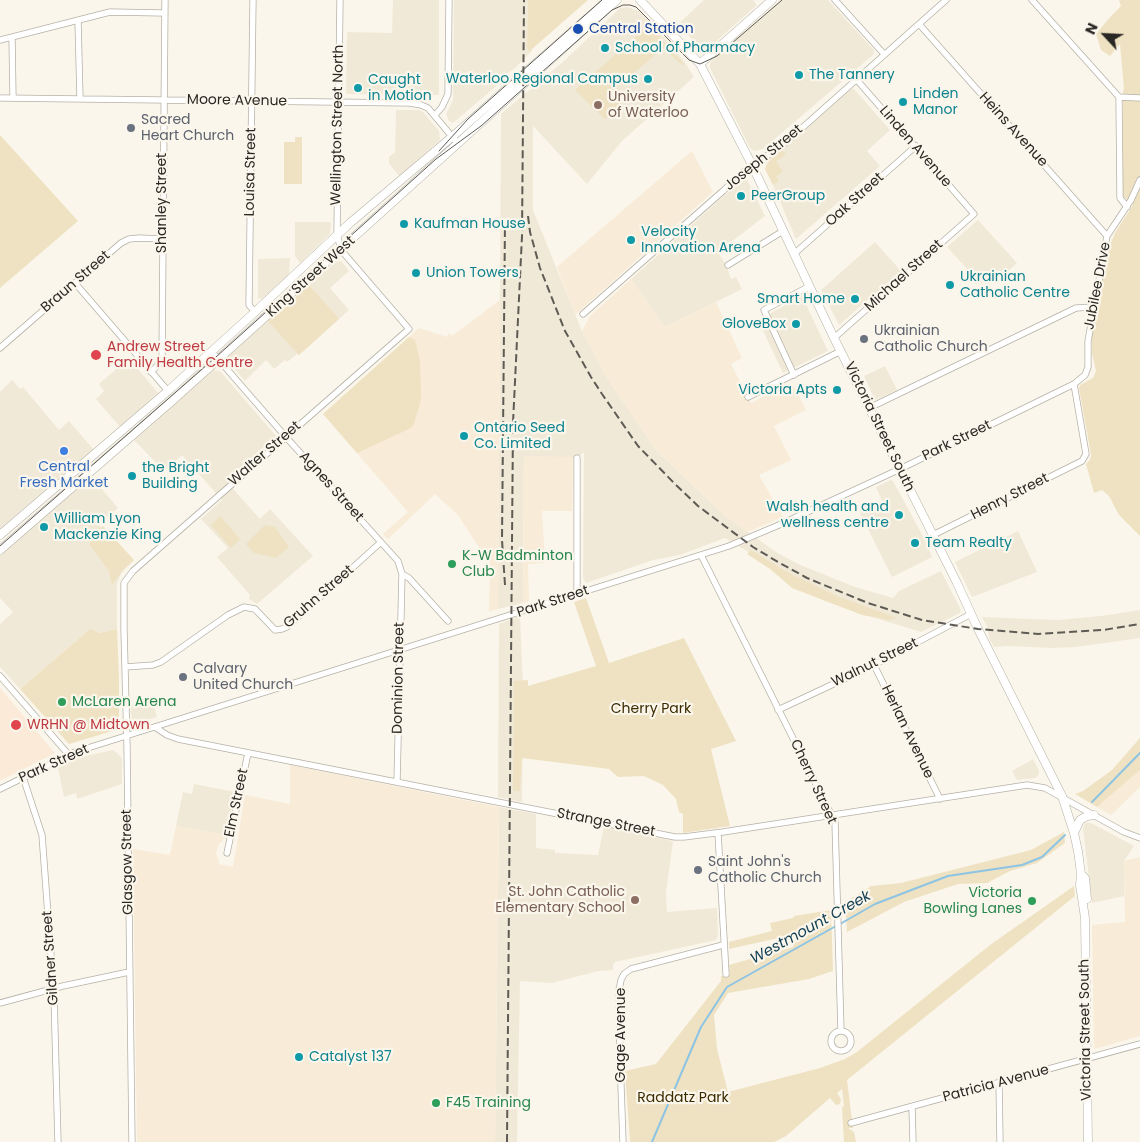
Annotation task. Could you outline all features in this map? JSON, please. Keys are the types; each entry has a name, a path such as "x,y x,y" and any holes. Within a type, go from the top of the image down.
{"main road":[{"name":"King Street West","path":"0,535 212,352 337,234 608,0"},
{"name":"King Street West","path":"0,550 218,360 618,0"},
{"name":"Victoria Street South","path":"640,0 700,64 752,165 834,338 1062,796 1074,832 1081,874 1080,884 1084,918 1088,1142"},
{"path":"700,64 772,0"},
{"path":"1074,832 1080,820 1094,815"}],"street":[{"name":"Shanley Street","path":"151,372 162,361 165,0"},
{"name":"Louisa Street","path":"253,0 249,305 255,312"},
{"name":"Wellington Street North","path":"340,0 337,234 341,250"},
{"path":"434,115 442,107 448,94 448,0"},
{"path":"835,0 884,54"},
{"name":"Joseph Street","path":"583,314 752,165 784,144 946,0"},
{"path":"1032,0 1119,98 1120,198 1126,207"},
{"path":"0,40 110,12 165,13"},
{"path":"78,20 80,99"},
{"name":"Heins Avenue","path":"919,24 1107,236"},
{"path":"12,37 13,98"},
{"name":"Linden Avenue","path":"856,79 974,214"},
{"name":"Moore Avenue","path":"0,98 410,103 421,105 434,115 458,143"},
{"path":"1119,98 1140,98"},
{"name":"Oak Street","path":"794,254 916,146"},
{"name":"Jubilee Drive","path":"1087,370 1089,363 1088,341 1093,307 1107,236 1126,207 1140,180"},
{"name":"Michael Street","path":"834,338 974,214"},
{"path":"728,264 783,231"},
{"name":"Braun Street","path":"0,348 114,249 129,240 162,239"},
{"name":"Walter Street","path":"124,582 133,570 409,329 341,250"},
{"path":"75,283 168,391"},
{"path":"794,375 764,310 810,286"},
{"path":"869,408 1076,308 1093,307"},
{"path":"748,397 841,351"},
{"name":"Agnes Street","path":"212,352 398,561 402,574 409,578 448,621"},
{"name":"Park Street","path":"0,789 69,755 750,538 900,469 1074,384 1081,379 1087,370"},
{"name":"Henry Street","path":"933,535 1082,461 1085,457 1074,384"},
{"path":"577,458 577,594"},
{"name":"Gruhn Street","path":"125,667 153,665 161,662 228,615 244,607 255,609 275,630 287,627 381,542"},
{"name":"Cherry Street","path":"701,555 835,822 840,1030"},
{"name":"Dominion Street","path":"398,782 399,651 402,574"},
{"name":"Glasgow Street","path":"124,582 132,1142"},
{"name":"Walnut Street","path":"778,710 874,665 971,614"},
{"name":"Herlan Avenue","path":"874,665 940,799"},
{"path":"0,676 69,755"},
{"name":"Strange Street","path":"155,727 167,735 178,739 675,836 684,837 718,833 1027,785 1045,788 1124,832 1140,838"},
{"name":"Elm Street","path":"227,853 248,753"},
{"name":"Gildner Street","path":"23,777 42,835 54,989 58,1142"},
{"path":"718,833 726,974"},
{"name":"Gage Avenue","path":"623,1142 619,990 624,974 631,968 723,945"},
{"path":"0,1002 129,972"},
{"name":"Patricia Avenue","path":"852,1123 1140,1044"},
{"path":"999,1082 1000,1142"},
{"path":"912,1107 912,1142"}],"shaded area":[{"path":"393,0 439,0 439,95 346,94 347,32 392,33"},
{"path":"454,0 528,0 527,48 530,53 515,68 502,75 501,82 453,123 449,121 446,114 453,100"},
{"path":"704,0 753,0 757,5 704,52 678,24"},
{"name":"The Tannery","path":"781,0 828,0 874,50 874,54 763,149 754,151 750,148 710,68 710,64 712,60"},
{"path":"627,7 639,11 672,46 694,77 622,141 587,184 533,126 533,210 581,329 607,378 656,450 724,515 776,552 798,564 855,587 893,598 899,591 941,571 961,610 960,613 921,632 885,621 827,602 800,589 760,559 725,538 680,555 653,560 586,583 583,578 584,452 577,458 524,457 523,603 498,609 501,114 565,60 620,8"},
{"path":"851,89 854,89 890,130 867,151 880,166 796,239 773,185 779,181 776,178 776,162 785,154 782,150"},
{"path":"396,110 420,110 439,131 440,140 401,175 398,175 389,163 389,157 395,152"},
{"path":"692,151 713,192 575,315 557,267"},
{"path":"744,178 747,179 765,216 718,252 726,265 731,279 736,277 742,289 665,327 631,279"},
{"path":"978,220 1017,263 997,281 991,275 981,284 947,247"},
{"path":"295,222 331,222 330,234 300,263 295,256"},
{"path":"875,242 901,271 839,325 821,290"},
{"path":"290,258 289,274 262,299 258,298 258,259"},
{"path":"341,261 349,271 330,288 349,310 299,355 297,354 287,362 285,360 274,369 266,360 245,381 228,361 227,357 335,262"},
{"path":"631,279 665,327 716,302 742,358 731,364 751,403 792,383 806,410 774,426 791,460 759,475 783,517 747,532 724,515 656,450 607,378 582,331 590,316"},
{"name":"GloveBox","path":"802,296 828,351 783,373 758,320"},
{"path":"500,300 498,609 489,612 490,564 458,515 435,494 388,539 383,534 408,512 323,414 419,328 447,337 449,333 452,336"},
{"path":"129,358 158,393 120,427 96,399 104,391 99,384"},
{"path":"885,366 897,390 875,400 864,376"},
{"path":"213,370 220,371 276,436 226,481 260,519 270,509 313,556 257,604 249,599 250,595 217,557 228,548 201,519 222,500 182,455 164,471 134,440"},
{"name":"Central Fresh Market","path":"12,380 20,389 23,387 59,430 69,421 94,450 0,529 0,392"},
{"path":"524,456 573,457 572,511 542,511 545,563 528,564 529,601 523,603"},
{"path":"90,475 118,508 99,525 131,563 122,572 117,583 117,629 100,633 90,629 20,689 0,667 0,624 13,612 0,598 0,554"},
{"path":"891,480 925,540 932,557 892,577 860,513 882,501 876,487"},
{"path":"1018,531 1037,572 972,597 955,562"},
{"path":"1140,610 1140,638 1076,647 994,647 982,617 1058,620"},
{"path":"520,616 523,688 522,802 498,797 499,624"},
{"name":"WRHN @ Midtown","path":"0,688 55,753 0,781"},
{"path":"153,703 157,717 132,722 130,704"},
{"path":"113,750 122,758 122,784 77,799 76,793 64,797 58,768 77,758"},
{"path":"1033,759 1039,771 1038,776 1017,780 1012,771"},
{"path":"290,765 499,807 495,1142 137,1142 133,849 170,855 176,826 226,835 218,845 216,854 219,864 233,867 245,795 290,804"},
{"path":"1140,770 1140,787 1111,815 1097,807"},
{"path":"194,784 235,792 226,835 176,826 183,792 192,794"},
{"path":"499,807 536,814 536,848 555,850 555,853 598,855 604,826 673,841 666,893 667,912 717,908 718,936 716,940 615,962 613,970 598,971 552,983 520,981 517,1142 495,1142"},
{"path":"1085,823 1091,823 1134,846 1124,861 1124,896 1092,903 1083,829"},
{"path":"1140,857 1140,1036 1094,1049 1092,925 1125,922 1124,861"}],"green space":[{"path":"528,0 588,0 532,49 530,53 527,48"},
{"path":"1119,0 1140,0 1140,536 1119,515 1109,496 1102,490 1094,493 1086,464 1090,460 1091,455 1079,388 1080,385 1093,378 1096,371 1092,353 1092,333 1104,260 1115,233 1133,205 1123,196 1124,89 1120,44 1110,56 1101,50 1096,34 1121,6"},
{"path":"649,25 684,64 682,65 663,48 617,87 626,99 605,119 575,90"},
{"path":"0,135 78,221 0,288"},
{"path":"295,137 302,137 302,184 284,184 284,142 295,142"},
{"path":"782,150 786,154 776,162 783,171 776,177 779,181 773,185 765,169 768,161"},
{"path":"309,285 339,319 299,355 268,321"},
{"path":"409,337 415,340 420,361 421,399 414,424 411,428 357,453 323,414"},
{"path":"220,516 240,539 231,548 211,525"},
{"path":"265,525 275,527 289,547 276,558 254,553 246,544"},
{"path":"103,526 134,560 122,571 112,585 109,571 90,545 90,535"},
{"path":"751,550 785,571 837,596 897,618 889,620 862,615 792,588 770,569 747,554"},
{"name":"Cherry Park","path":"586,598 609,663 684,638 736,741 711,749 730,826 683,833 683,814 679,812 676,799 663,785 644,776 618,777 609,769 522,758 520,791 513,791 514,681 528,680 528,686 596,666 574,602"},
{"path":"90,629 100,633 117,629 119,729 69,744 20,689"},
{"path":"1140,738 1140,770 1097,807 1075,794 1083,791 1112,770"},
{"path":"1064,832 1065,843 1037,863 1010,871 987,883 958,884 904,902 847,932 845,902 871,886 901,883 1031,850"},
{"name":"Raddatz Park","path":"1074,886 1075,896 847,1080 853,1128 848,1128 854,1132 856,1142 844,1142 842,1089 837,1093 841,1099 840,1104 836,1105 830,1098 786,1136 774,1142 630,1142 625,1071 656,1064 721,981 721,976 730,975 729,965 793,947 792,935 729,949 729,942 772,931 770,923 793,918 794,916 831,910 833,971 809,979 728,993 714,1015 717,1049 728,1092 820,1068 845,1059 857,1052 990,945"}],"waterway":[{"name":"Westmount Creek","path":"1092,802 1140,753"},
{"name":"Westmount Creek","path":"840,924 875,904 948,876 1022,865 1042,857 1065,835"},
{"name":"Westmount Creek","path":"652,1142 701,1027 727,987 836,926"}],"tram line":[{"path":"439,151 468,119 602,0"},
{"path":"0,546 216,357 436,159 481,126 612,10 623,5 636,7 689,60 700,64 717,56 782,0"}],"railway":[{"path":"507,1142 513,423 522,236 524,0"},
{"path":"528,216 530,232 540,268 565,331 602,394 638,446 674,483 698,506 753,547 807,578 868,603 922,620 978,629 1038,634 1103,630 1140,624"},
{"path":"505,222 502,540 505,585"}],"place":[{"name":"Central Station","path":"578,29"},
{"name":"School of Pharmacy","path":"605,48"},
{"name":"The Tannery","path":"799,75"},
{"name":"Waterloo Regional Campus","path":"648,79"},
{"name":"Caught in Motion","path":"358,88"},
{"name":"Linden Manor","path":"903,102"},
{"name":"University of Waterloo","path":"598,105"},
{"name":"Sacred Heart Church","path":"131,128"},
{"name":"PeerGroup","path":"741,196"},
{"name":"Kaufman House","path":"404,224"},
{"name":"Velocity Innovation Arena","path":"631,240"},
{"name":"Union Towers","path":"416,273"},
{"name":"Ukrainian Catholic Centre","path":"950,285"},
{"name":"Smart Home","path":"855,299"},
{"name":"GloveBox","path":"796,324"},
{"name":"Ukrainian Catholic Church","path":"864,339"},
{"name":"Andrew Street Family Health Centre","path":"96,355"},
{"name":"Victoria Apts","path":"837,390"},
{"name":"Ontario Seed Co. Limited","path":"464,436"},
{"name":"Central Fresh Market","path":"64,451"},
{"name":"the Bright Building","path":"132,476"},
{"name":"Walsh health and wellness centre","path":"899,515"},
{"name":"William Lyon Mackenzie King","path":"44,527"},
{"name":"Team Realty","path":"915,543"},
{"name":"K-W Badminton Club","path":"452,564"},
{"name":"Calvary United Church","path":"183,677"},
{"name":"McLaren Arena","path":"62,702"},
{"name":"WRHN @ Midtown","path":"16,725"},
{"name":"Saint John's Catholic Church","path":"698,870"},
{"name":"St. John Catholic Elementary School","path":"635,900"},
{"name":"Victoria Bowling Lanes","path":"1032,901"},
{"name":"Catalyst 137","path":"299,1057"},
{"name":"F45 Training","path":"436,1103"}]}
